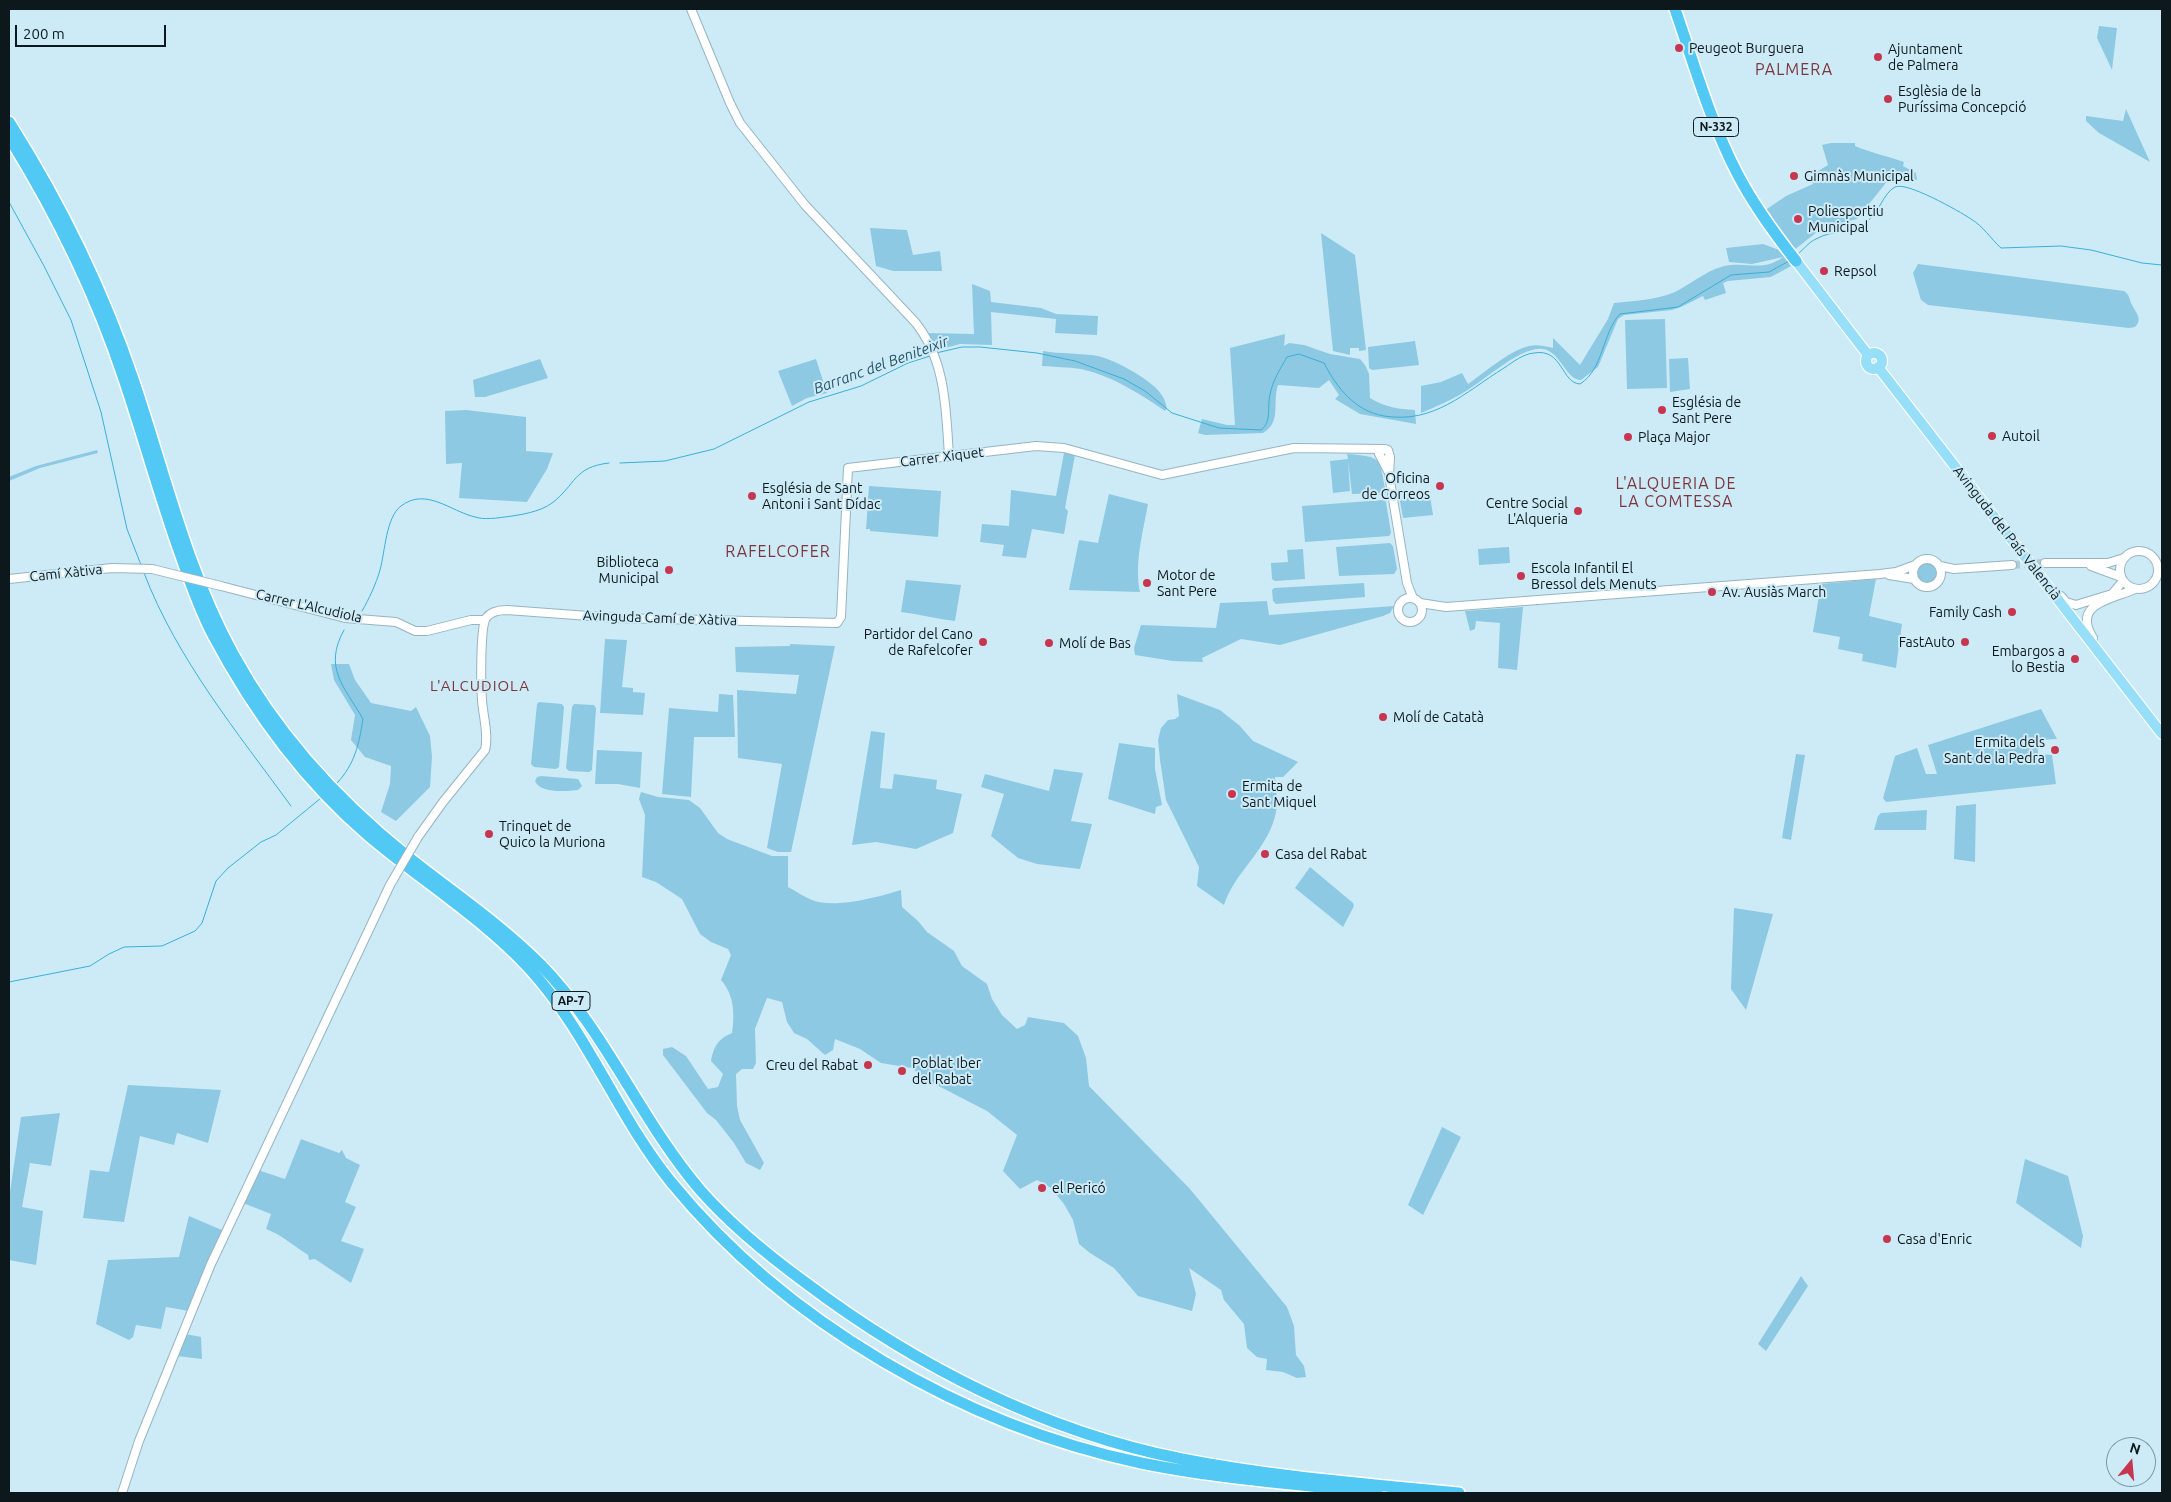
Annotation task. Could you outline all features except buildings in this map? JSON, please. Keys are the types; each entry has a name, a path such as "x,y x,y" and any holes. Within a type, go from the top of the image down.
{"highway":[{"name":"N-332","path":"1676,9 1709,107 1726,150 1750,197 1796,261"},
{"name":"AP-7","path":"9,122 54,198 92,273 135,385 175,513 203,591 234,656 264,706 325,782 361,818 410,859 497,924 554,979 597,1035 660,1137 706,1196 742,1232 780,1264 838,1308 920,1359 1004,1401 1081,1432 1178,1458 1231,1467 1459,1493"},
{"name":"AP-7","path":"9,137 44,196 84,278 122,372 169,523 196,597 229,665 258,711 318,788 364,831 500,939 541,982 582,1038 648,1150 675,1186 728,1244 766,1278 831,1327 889,1364 968,1405 1035,1433 1106,1454 1171,1468 1377,1493"}],"main road":[{"name":"Avinguda del País Valencià","path":"1796,261 1868,355 1874,353 1879,355 1882,361 1878,367 2162,734"}],"street":[{"path":"691,9 740,123 805,205 918,326 932,353 945,391 950,457"},
{"name":"Carrer Xiquet","path":"838,622 841,617 848,468 1036,446 1064,448 1162,475 1294,448 1341,449"},
{"path":"1341,449 1373,447 1385,449 1389,451 1384,458"},
{"path":"1341,449 1371,452 1384,458 1389,474 1407,583 1414,598 1420,603 1446,607"},
{"path":"2045,563 2108,563 2137,551 2148,553 2154,558 2160,573 2151,586 2144,589 2135,589 2096,604 2089,612 2087,626 2097,645 2131,690 2135,699"},
{"path":"2037,572 2043,573 2066,602 2076,605 2112,594 2122,579 2120,567 2124,558"},
{"path":"2154,558 2162,559"},
{"path":"1407,583 1404,599 1398,608 1399,615 1404,620 1410,622 1416,620 1422,612 1446,607 1880,574 1896,572 1915,565 1922,560 1930,559 1940,566 1954,569 2012,565"},
{"path":"2080,563 2122,579 2135,589"},
{"path":"1914,579 1915,565"},
{"path":"1940,566 1941,576"},
{"name":"Camí Xàtiva","path":"9,579 123,567 152,569 221,586"},
{"path":"1880,574 1914,579 1921,586 1929,587 1936,584 1941,576 1954,569"},
{"name":"Carrer L'Alcudiola","path":"221,586 354,619 396,622 418,631 471,620 485,620"},
{"path":"1404,599 1414,598"},
{"path":"1420,603 1422,612"},
{"name":"Avinguda Camí de Xàtiva","path":"485,620 492,613 507,610 616,618 838,622"},
{"path":"122,1493 139,1441 210,1264 390,884 418,837 485,750 487,741 482,698 482,637 485,620"},
{"path":"127,1493 129,1472"}],"shaded area":[{"path":"2099,26 2117,28 2112,70 2097,38"},
{"path":"2126,109 2150,162 2099,133 2086,121 2086,116 2123,121"},
{"path":"1855,143 1855,146 1904,162 1903,166 1916,173 1917,180 1895,175 1889,179 1857,219 1822,228 1793,251 1764,211 1786,196 1813,184 1810,176 1828,165 1822,145"},
{"path":"870,228 907,230 913,255 940,251 942,271 893,271 876,266"},
{"path":"1321,233 1355,255 1366,350 1359,351 1359,348 1350,348 1350,355 1333,351"},
{"path":"1763,244 1779,250 1793,265 1771,277 1728,281 1723,283 1726,293 1705,300 1703,296 1672,310 1624,315 1618,319 1598,367 1581,380 1571,376 1559,360 1549,351 1534,349 1514,358 1461,394 1421,413 1421,386 1441,382 1462,373 1468,384 1513,352 1535,345 1553,348 1553,338 1580,365 1608,319 1614,303 1645,300 1668,295 1723,266 1757,266 1770,264 1783,257 1752,264 1729,262 1726,248"},
{"path":"1918,264 2124,291 2139,319 2135,327 2129,328 1928,305 1921,300 1913,273"},
{"path":"972,284 990,291 991,302 1041,308 1056,314 1098,316 1097,335 1055,333 1056,319 991,312 992,345 960,344 934,351 925,333 974,334"},
{"path":"1665,319 1667,388 1627,389 1625,320"},
{"path":"1285,334 1284,346 1289,343 1304,345 1330,354 1360,359 1369,374 1370,398 1391,407 1415,410 1416,424 1360,414 1335,399 1339,395 1329,380 1319,388 1278,385 1275,417 1273,423 1263,433 1205,435 1198,433 1202,419 1235,425 1230,348"},
{"path":"1415,341 1419,365 1372,370 1369,368 1368,347"},
{"path":"1043,351 1098,356 1114,362 1152,384 1163,397 1167,408 1165,411 1125,386 1104,376 1076,368 1042,366"},
{"path":"1688,358 1690,389 1670,392 1669,359"},
{"path":"540,359 548,378 485,397 475,397 473,380"},
{"path":"816,359 827,393 807,398 792,406 778,371"},
{"path":"466,410 526,417 526,451 553,453 547,469 527,502 459,498 462,463 446,464 445,411"},
{"path":"97,450 98,453 40,468 9,481 9,477 36,466"},
{"path":"1064,453 1075,455 1065,508 1068,511 1064,534 1032,529 1026,558 1002,556 1004,545 980,542 982,524 1009,526 1011,490 1056,496"},
{"path":"1347,454 1368,456 1378,462 1386,493 1352,494 1348,460 1350,491 1333,493 1330,461 1348,459"},
{"path":"869,486 941,491 938,537 870,531 870,529 866,529"},
{"path":"1109,494 1148,504 1138,570 1140,592 1069,590 1079,540 1098,543"},
{"path":"1430,496 1433,515 1403,518 1400,501 1403,498"},
{"path":"1384,500 1386,502 1391,533 1389,536 1305,542 1302,506"},
{"path":"1390,543 1393,546 1397,569 1394,574 1339,576 1336,547"},
{"path":"1509,547 1510,563 1479,565 1478,549"},
{"path":"1303,549 1305,579 1275,581 1272,579 1271,563 1288,562 1287,550"},
{"path":"1927,563 1934,566 1937,573 1934,580 1927,583 1920,580 1917,573 1920,566"},
{"path":"1876,579 1869,616 1902,624 1896,668 1862,661 1863,654 1838,649 1840,637 1813,632 1821,584"},
{"path":"906,580 961,585 955,621 901,612"},
{"path":"1364,583 1365,597 1276,604 1273,601 1272,590 1274,588"},
{"path":"1267,601 1269,615 1394,606 1390,613 1383,616 1280,645 1241,639 1202,658 1203,662 1173,661 1135,655 1134,648 1141,625 1216,628 1220,603"},
{"path":"1523,607 1517,670 1498,668 1500,623 1476,621 1475,629 1470,631 1465,611"},
{"path":"605,639 627,640 622,687 633,688 633,692 645,693 643,715 600,713"},
{"path":"790,644 835,646 791,852 778,852 767,848 782,764 738,758 737,690 796,694 799,675 736,672 735,647 790,646"},
{"path":"331,664 349,664 355,680 371,703 411,711 416,707 430,736 432,757 430,787 396,821 381,812 390,784 391,766 365,757 351,740 355,715 334,680"},
{"path":"719,694 733,695 735,737 694,737 691,797 662,794 669,708 718,712"},
{"path":"1177,694 1220,710 1240,726 1253,741 1298,762 1283,777 1275,777 1277,803 1272,825 1259,849 1236,881 1224,905 1197,886 1199,867 1166,800 1158,740 1161,728 1168,720 1179,716"},
{"path":"539,702 562,704 564,707 559,767 556,769 534,767 531,764 537,704"},
{"path":"574,704 594,705 596,708 592,770 589,772 569,771 566,768 572,707"},
{"path":"2041,709 2057,739 2037,740 2038,754 2052,755 2056,784 1886,802 1883,798 1895,756 1917,748 1926,774 1937,774 1928,745"},
{"path":"871,731 885,733 880,788 892,789 894,774 937,780 936,789 962,794 953,833 916,849 876,842 852,845"},
{"path":"1119,743 1155,748 1155,769 1162,805 1156,807 1155,814 1108,799"},
{"path":"597,750 642,752 640,788 618,784 595,784"},
{"path":"1796,754 1805,755 1791,840 1782,838"},
{"path":"1054,769 1083,773 1071,821 1092,824 1080,869 1037,864 1018,858 991,836 1004,794 981,787 985,774 1049,791"},
{"path":"537,777 578,779 582,786 578,790 548,790 542,788 535,781"},
{"path":"641,792 658,797 689,800 700,808 718,833 727,839 772,856 788,856 788,887 812,900 844,903 869,899 901,890 902,907 927,932 954,951 962,966 987,984 992,999 1002,1015 1017,1029 1025,1025 1028,1017 1064,1023 1078,1036 1086,1058 1089,1086 1190,1189 1287,1307 1294,1326 1296,1355 1304,1366 1306,1377 1297,1378 1283,1372 1266,1370 1267,1359 1257,1357 1247,1348 1244,1324 1224,1300 1221,1290 1189,1268 1196,1294 1192,1311 1138,1296 1114,1268 1079,1244 1073,1220 1064,1204 1051,1188 1037,1180 1020,1189 1003,1171 1017,1135 987,1111 925,1079 912,1068 881,1063 860,1049 835,1039 833,1050 825,1055 807,1039 794,1033 787,1022 782,1002 767,998 755,1029 756,1063 753,1069 742,1069 736,1074 737,1106 740,1120 764,1163 760,1170 746,1163 734,1143 716,1120 707,1113 663,1055 663,1049 672,1047 686,1056 708,1089 718,1087 723,1074 711,1061 717,1044 732,1033 731,998 721,980 731,955 728,949 711,942 700,934 682,899 656,882 642,877 645,815 639,799"},
{"path":"1976,804 1975,862 1954,859 1956,806"},
{"path":"1927,810 1926,830 1874,830 1878,816 1881,813"},
{"path":"1310,867 1353,903 1354,906 1343,927 1295,888"},
{"path":"1734,908 1773,914 1746,1010 1731,989"},
{"path":"128,1085 221,1090 208,1143 177,1133 174,1145 140,1136 124,1222 83,1218 90,1170 109,1172"},
{"path":"60,1113 51,1166 30,1163 22,1207 43,1211 36,1265 9,1260 9,1199 21,1117"},
{"path":"1442,1127 1461,1137 1423,1215 1408,1205"},
{"path":"301,1139 339,1153 342,1150 346,1158 360,1165 345,1202 356,1207 341,1241 364,1249 351,1283 315,1259 309,1260 308,1255 283,1237 266,1229 271,1214 243,1203 258,1170 285,1179"},
{"path":"2025,1159 2068,1176 2083,1236 2081,1248 2016,1203"},
{"path":"189,1216 224,1231 189,1311 166,1307 161,1329 136,1325 133,1337 129,1340 96,1324 108,1260 179,1257"},
{"path":"1801,1276 1808,1286 1766,1351 1758,1344"},
{"path":"185,1334 201,1337 202,1359 177,1356"}],"waterway":[{"name":"Barranc del Beniteixir","path":"1798,254 1822,236 1860,226 1874,214 1891,190 1901,186 1921,192 1965,215 1979,225 2001,248 2061,246 2091,250 2142,263 2162,265"},
{"path":"9,202 71,320 101,412 127,529 141,565"},
{"name":"Barranc del Beniteixir","path":"936,353 962,347 980,347 1037,353 1075,361 1124,379 1145,391 1172,413 1219,428 1261,430 1267,423 1269,399 1277,376 1287,357 1299,354 1324,363 1341,389 1364,409 1384,416 1402,417 1433,411 1448,404 1515,361 1534,353 1544,353 1551,356 1569,378 1580,384 1594,369 1614,322 1620,314 1678,307 1731,275 1769,272 1789,261"},
{"name":"Barranc del Beniteixir","path":"620,463 665,461 714,449 809,402 861,386 908,363 930,356"},
{"name":"Barranc del Beniteixir","path":"362,611 372,591 382,563 389,526 396,511 401,506 410,501 420,499 438,502 479,518 487,519 523,514 542,509 552,503 588,468 609,463"},
{"path":"144,573 173,635 191,665 229,722 291,806"},
{"name":"Barranc del Beniteixir","path":"337,783 352,761 360,737 363,719 338,676 335,655 344,630"},
{"name":"Barranc del Beniteixir","path":"9,982 90,966 124,947 162,946 195,931 202,923 216,881 228,868 261,842 276,835 321,798"}],"tunnel":[{"path":"2012,565 2045,563"}],"place":[{"name":"Peugeot Burguera","path":"1679,48"},
{"name":"Ajuntament de Palmera","path":"1878,57"},
{"name":"Esglèsia de la Puríssima Concepció","path":"1888,99"},
{"name":"Gimnàs Municipal","path":"1794,176"},
{"name":"Poliesportiu Municipal","path":"1798,219"},
{"name":"Repsol","path":"1824,271"},
{"name":"Església de Sant Pere","path":"1662,410"},
{"name":"Autoil","path":"1992,436"},
{"name":"Plaça Major","path":"1628,437"},
{"name":"Oficina de Correos","path":"1440,486"},
{"name":"Església de Sant Antoni i Sant Dídac","path":"752,496"},
{"name":"Centre Social L'Alqueria","path":"1578,511"},
{"name":"Biblioteca Municipal","path":"669,570"},
{"name":"Escola Infantil El Bressol dels Menuts","path":"1521,576"},
{"name":"Motor de Sant Pere","path":"1147,583"},
{"name":"Av. Ausiàs March","path":"1712,592"},
{"name":"Family Cash","path":"2012,612"},
{"name":"Partidor del Cano de Rafelcofer","path":"983,642"},
{"name":"FastAuto","path":"1965,642"},
{"name":"Molí de Bas","path":"1049,643"},
{"name":"Embargos a lo Bestia","path":"2075,659"},
{"name":"Molí de Catatà","path":"1383,717"},
{"name":"Ermita dels Sant de la Pedra","path":"2055,750"},
{"name":"Ermita de Sant Miquel","path":"1232,794"},
{"name":"Trinquet de Quico la Muriona","path":"489,834"},
{"name":"Casa del Rabat","path":"1265,854"},
{"name":"Creu del Rabat","path":"868,1065"},
{"name":"Poblat Iber del Rabat","path":"902,1071"},
{"name":"el Pericó","path":"1042,1188"},
{"name":"Casa d'Enric","path":"1887,1239"}],"district":[{"name":"PALMERA","path":"1794,70"},
{"name":"L'ALQUERIA DE LA COMTESSA","path":"1676,493"},
{"name":"RAFELCOFER","path":"778,552"},
{"name":"L'ALCUDIOLA","path":"480,686"}]}
